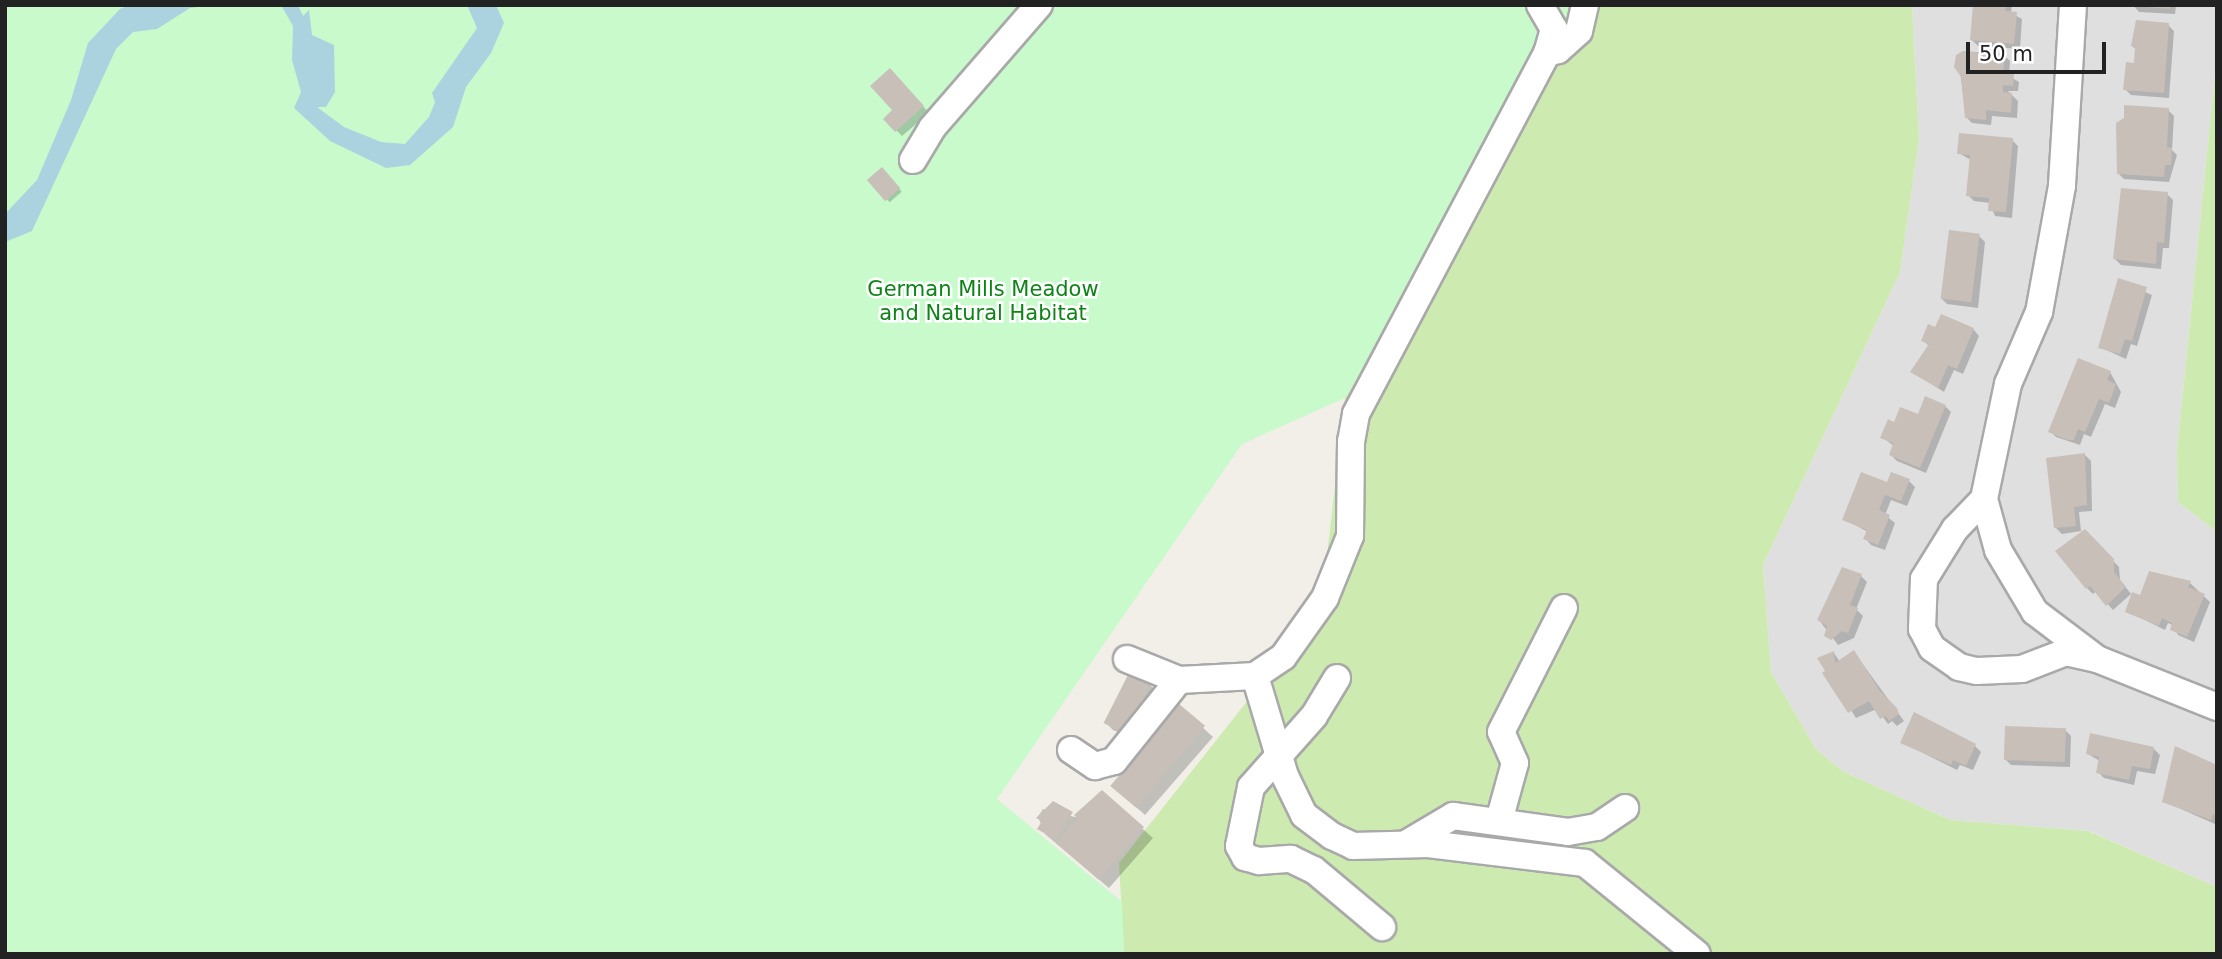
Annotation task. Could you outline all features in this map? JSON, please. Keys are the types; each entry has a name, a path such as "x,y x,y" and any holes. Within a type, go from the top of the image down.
{"street":[{"path":"913,160 932,128 1039,5"},
{"path":"1127,659 1179,680 1255,676 1283,657 1325,598 1350,536 1351,441 1365,391 1547,53 1553,29 1540,5"},
{"path":"1547,53 1558,50 1579,31 1585,5"},
{"path":"2073,5 2062,186 2047,282 2039,312 2008,384 1984,499 1998,551 2035,612 2097,659"},
{"path":"1984,499 1955,529 1924,579 1922,629 1931,648 1959,667 1977,671 2022,669 2066,652 2097,659 2217,707"},
{"path":"1499,821 1516,763 1501,732 1564,608"},
{"path":"1255,676 1279,756 1304,815 1332,836 1353,846 1406,845 1585,863 1697,954"},
{"path":"1337,678 1314,716 1251,787 1239,846 1245,857 1259,861 1291,859 1314,870 1382,927"},
{"path":"1072,750 1095,766 1114,761 1179,680"},
{"path":"1406,845 1453,816 1569,831 1597,827 1625,808"}],"shaded area":[{"path":"1912,5 2217,5 2217,55 2177,451 2178,502 2217,532 2217,887 2089,831 1950,820 1842,771 1815,748 1771,672 1763,565 1900,272 1919,139"}],"green space":[{"name":"German Mills Meadow and Natural Habitat","path":"5,5 1570,5 1585,12 1555,49 1345,398 1242,444 997,799 1122,902 1124,954 5,954"},
{"path":"1582,5 1912,5 1919,139 1900,272 1763,565 1771,672 1815,748 1842,771 1950,820 2088,831 2217,887 2217,954 1124,954 1119,863 1321,608 1345,398"},
{"path":"2217,55 2217,532 2178,502 2177,451"}],"water":[{"path":"129,5 214,5 190,8 157,29 133,32 116,49 32,231 5,242 5,214 37,180 71,100 88,43 120,9"},
{"path":"281,5 298,5 303,16 309,10 312,35 334,45 335,92 326,107 317,107 344,127 381,142 405,144 429,117 435,102 432,93 477,28 467,5 496,5 504,23 491,53 466,87 453,127 410,165 386,168 330,141 294,108 301,92 292,60 293,26"}],"building":[{"path":"1973,5 2006,5 2005,11 2017,12 2014,44 1970,40"},
{"path":"2170,5 2170,9 2146,7"},
{"path":"2136,20 2169,23 2164,93 2123,90 2126,62 2134,63 2135,47 2131,46"},
{"path":"1963,51 2005,54 2003,74 2014,74 2013,86 2003,85 2003,92 2012,93 2011,113 1986,110 1986,120 1965,118 1961,77 1954,67 1956,55"},
{"path":"890,68 924,106 895,132 883,119 892,110 870,86"},
{"path":"2124,105 2169,108 2167,147 2172,148 2171,165 2165,165 2164,177 2117,174 2116,123 2124,118"},
{"path":"1959,133 2013,138 2006,212 1988,211 1989,198 1966,196 1970,155 1957,154"},
{"path":"882,167 900,188 885,201 867,180"},
{"path":"2121,188 2168,192 2164,243 2157,242 2156,264 2113,259"},
{"path":"1949,230 1980,234 1971,302 1941,298"},
{"path":"2118,278 2147,287 2132,341 2125,339 2120,354 2098,348"},
{"path":"1941,314 1974,328 1957,369 1948,365 1938,388 1910,372 1929,344 1921,341 1928,324 1935,327"},
{"path":"2078,358 2111,371 2107,380 2116,384 2109,403 2099,399 2085,432 2078,429 2074,440 2067,440 2048,432"},
{"path":"1925,396 1946,405 1920,468 1889,455 1893,443 1880,438 1888,419 1894,422 1900,407 1918,414"},
{"path":"2085,453 2087,505 2074,507 2076,526 2054,528 2046,458"},
{"path":"1861,472 1887,482 1891,472 1910,479 1901,501 1885,495 1879,510 1890,515 1878,545 1863,539 1867,530 1842,520"},
{"path":"2085,529 2114,559 2114,572 2126,587 2106,606 2090,586 2086,589 2055,551"},
{"path":"1842,567 1862,574 1850,605 1858,608 1848,633 1842,631 1831,640 1824,636 1827,626 1817,620"},
{"path":"2149,571 2191,581 2188,587 2205,594 2187,637 2170,630 2172,623 2162,618 2159,626 2125,612 2132,592 2140,595"},
{"path":"1854,650 1880,691 1897,708 1899,714 1889,721 1886,716 1880,719 1869,701 1848,713 1822,673 1825,671 1817,658 1834,651 1835,663"},
{"path":"1129,673 1151,684 1126,734 1104,723"},
{"path":"1179,704 1205,726 1136,808 1110,786"},
{"path":"1914,712 1976,744 1966,766 1953,760 1951,765 1900,743"},
{"path":"2005,726 2066,728 2065,762 2004,760"},
{"path":"2090,733 2154,747 2150,769 2132,766 2129,780 2096,773 2099,757 2086,754"},
{"path":"2175,746 2217,765 2217,816 2213,814 2211,820 2162,802"},
{"path":"1102,790 1144,827 1099,880 1056,843 1078,818 1074,815"},
{"path":"1053,801 1073,812 1056,840 1037,829 1042,821 1036,818"}]}
